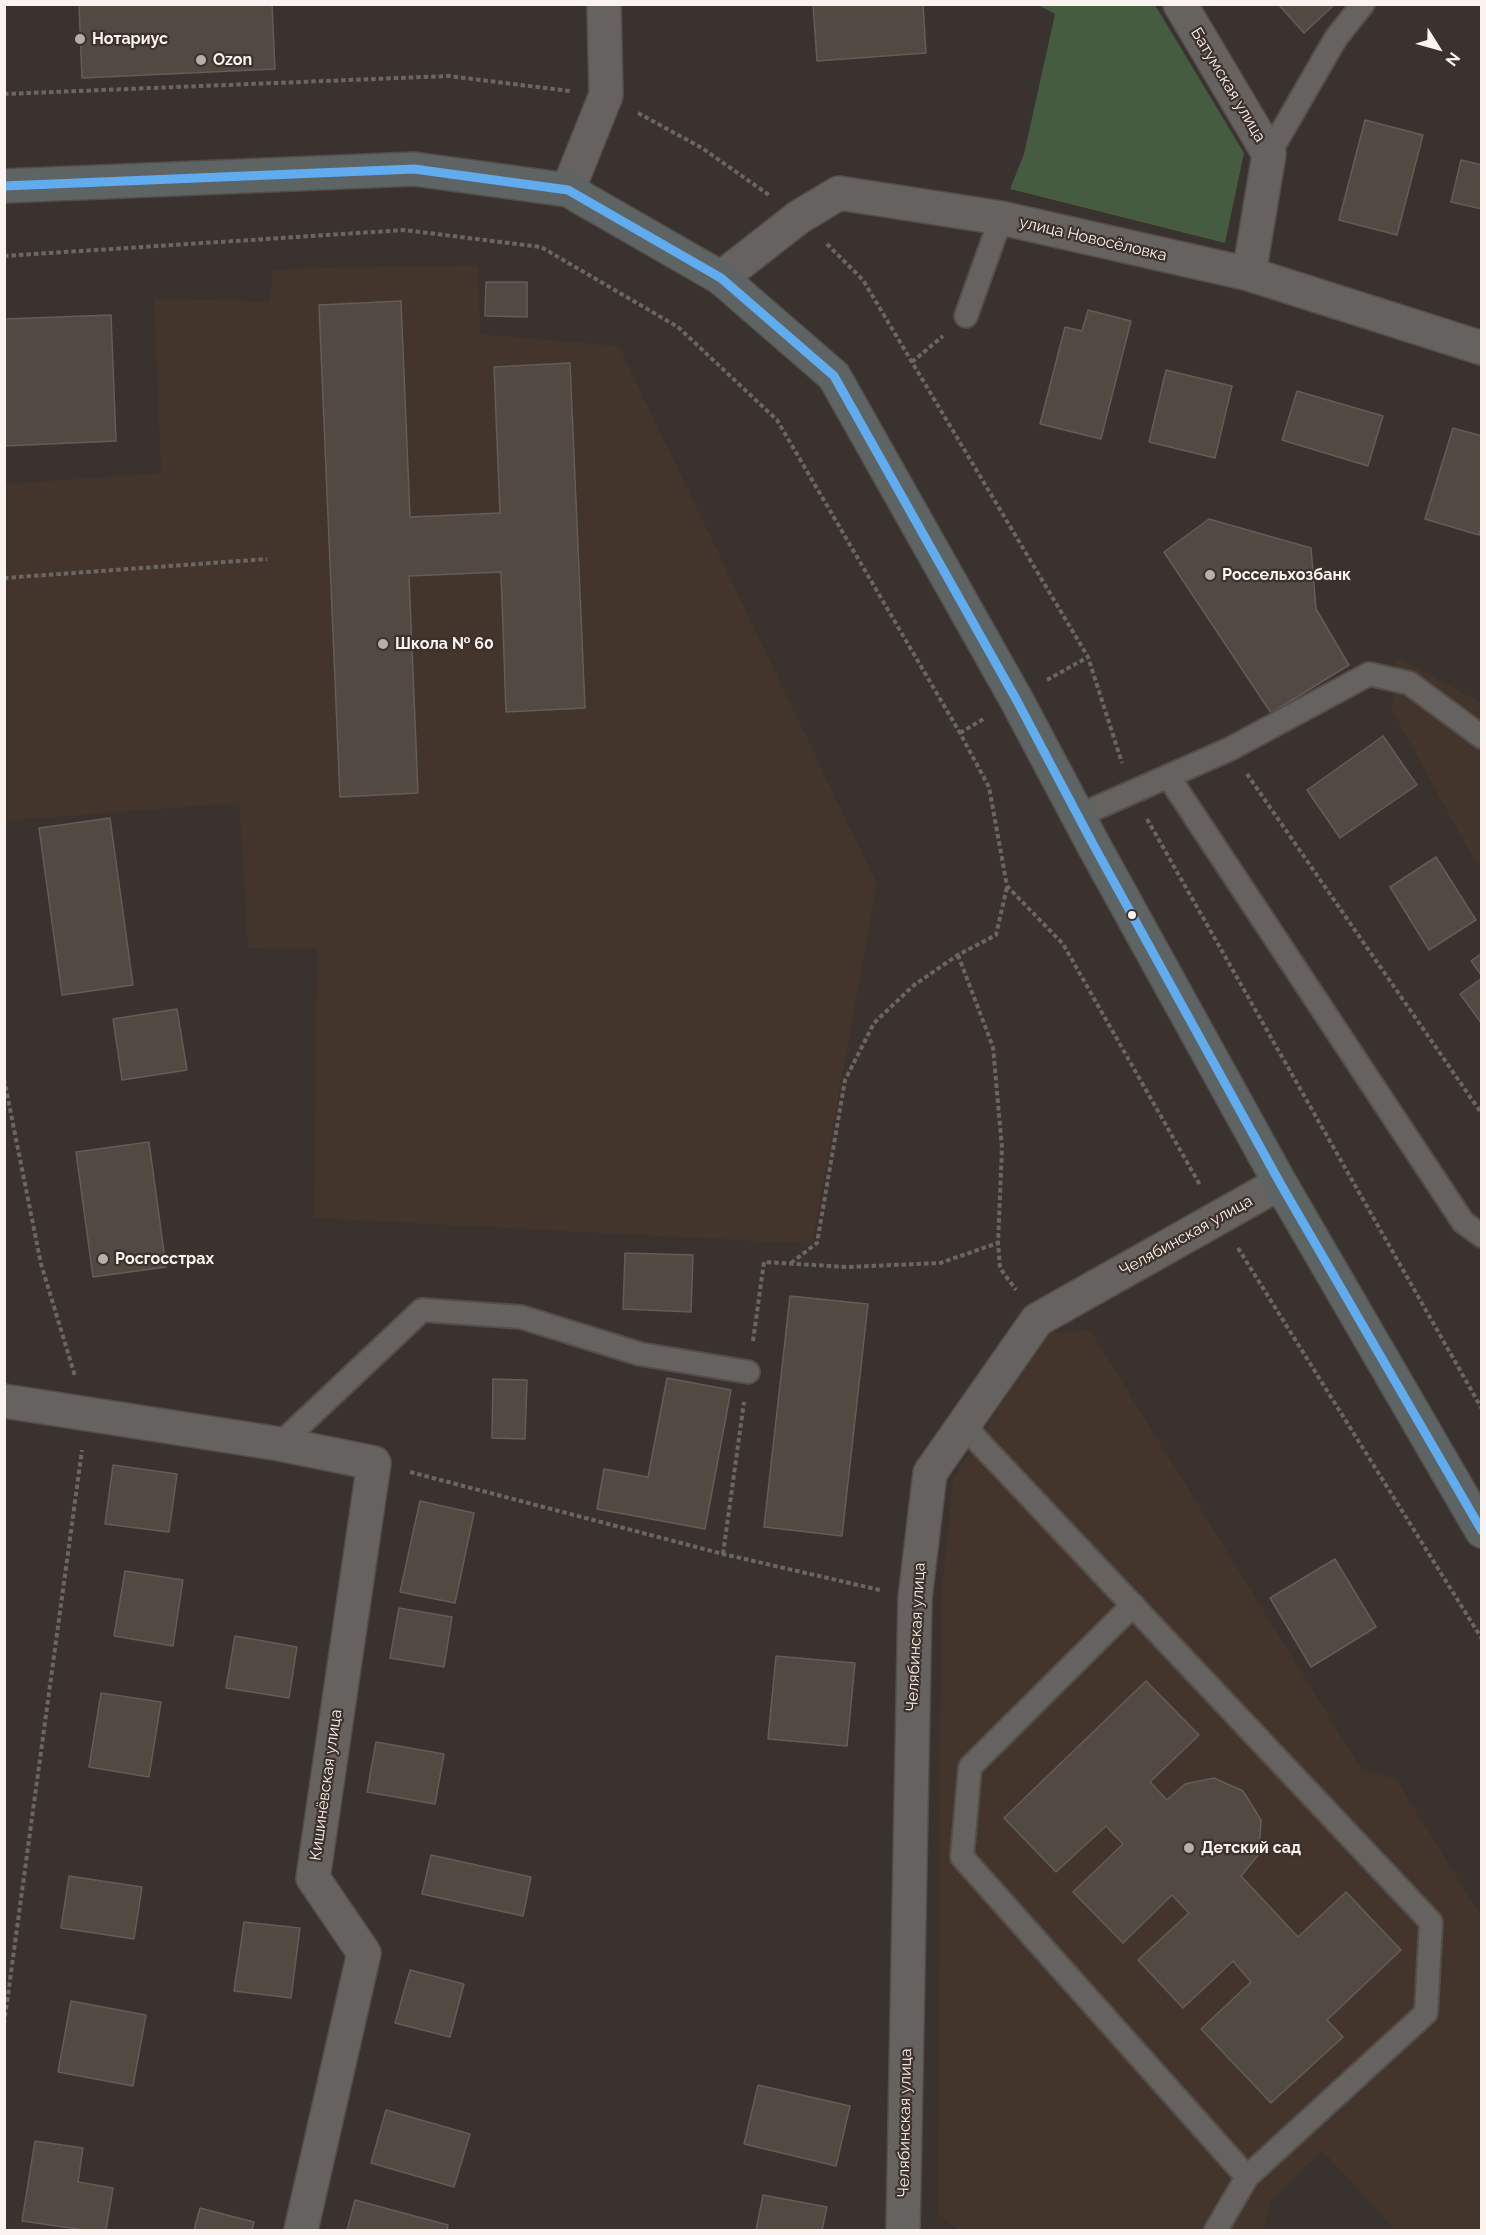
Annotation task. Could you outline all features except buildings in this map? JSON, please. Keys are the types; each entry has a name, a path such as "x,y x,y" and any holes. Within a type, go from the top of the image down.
{"main road":[{"path":"4,186 414,169 568,190 721,278 834,376 1010,688 1280,1183 1482,1531"}],"street":[{"path":"568,190 606,95 603,4"},
{"name":"Батумская улица","path":"1180,4 1269,154 1249,274"},
{"name":"улица Новосёловка","path":"721,278 799,217 839,193 1001,218 1249,274 1482,348"},
{"name":"Челябинская улица","path":"903,2230 915,1598 930,1473 1037,1320 1280,1183"},
{"path":"4,1401 280,1444 374,1463"},
{"name":"Кишинёвская улица","path":"301,2230 364,1953 313,1878 374,1463"}],"lane":[{"path":"1269,154 1336,38 1363,4"},
{"path":"966,316 1001,218"},
{"path":"1078,816 1230,749 1370,674 1409,683 1482,737"},
{"path":"1168,776 1463,1222 1482,1236"},
{"path":"280,1444 422,1310 521,1317 640,1354 748,1372"},
{"path":"964,1423 977,1440 1431,1922 1426,2013 1247,2177 1216,2230"},
{"path":"1133,1605 970,1767 962,1857 1247,2177"}],"path":[{"path":"4,256 404,230 541,247 678,327 777,420 960,733 989,787 1007,886 996,935 958,955 914,985 874,1023 845,1080 817,1243 790,1263"},
{"path":"912,362 966,316"},
{"path":"4,578 267,559"},
{"path":"1042,683 1088,657"},
{"path":"960,733 989,716"},
{"path":"1230,749 1482,1114"},
{"path":"1132,793 1482,1409"},
{"path":"1007,886 1063,944 1219,1217 1482,1639"},
{"path":"958,955 993,1047 1002,1148 998,1244 1000,1268 1037,1320"},
{"path":"4,1079 41,1264 87,1414 40,1774 4,2024"},
{"path":"723,1554 764,1262 847,1267 940,1263 998,1244"},
{"path":"374,1463 723,1554 915,1598"}],"shaded area":[{"name":"Школа № 60","path":"478,265 480,334 619,346 877,884 812,1244 314,1218 317,949 248,948 239,803 5,821 5,484 161,473 154,299 270,301 273,269"},
{"path":"1397,658 1481,702 1481,867 1474,860 1392,710"},
{"name":"Детский сад","path":"1090,1330 1362,1770 1396,1779 1481,1916 1481,2230 1395,2230 1322,2150 1271,2202 1263,2230 959,2230 938,2215 941,1599 953,1479 1045,1334"}],"green space":[{"path":"1038,5 1155,5 1244,153 1225,243 1010,189 1024,154 1055,14"}],"transit line":[{"path":"4,186 414,169 568,190 721,278 834,376 1016,699 1094,846 1280,1183 1482,1531"}],"place":[{"name":"Нотариус","path":"80,39"},
{"name":"Ozon","path":"201,60"},
{"name":"Россельхозбанк","path":"1210,575"},
{"name":"Школа № 60","path":"383,644"},
{"name":"Росгосстрах","path":"103,1259"},
{"name":"Детский сад","path":"1189,1848"}]}
